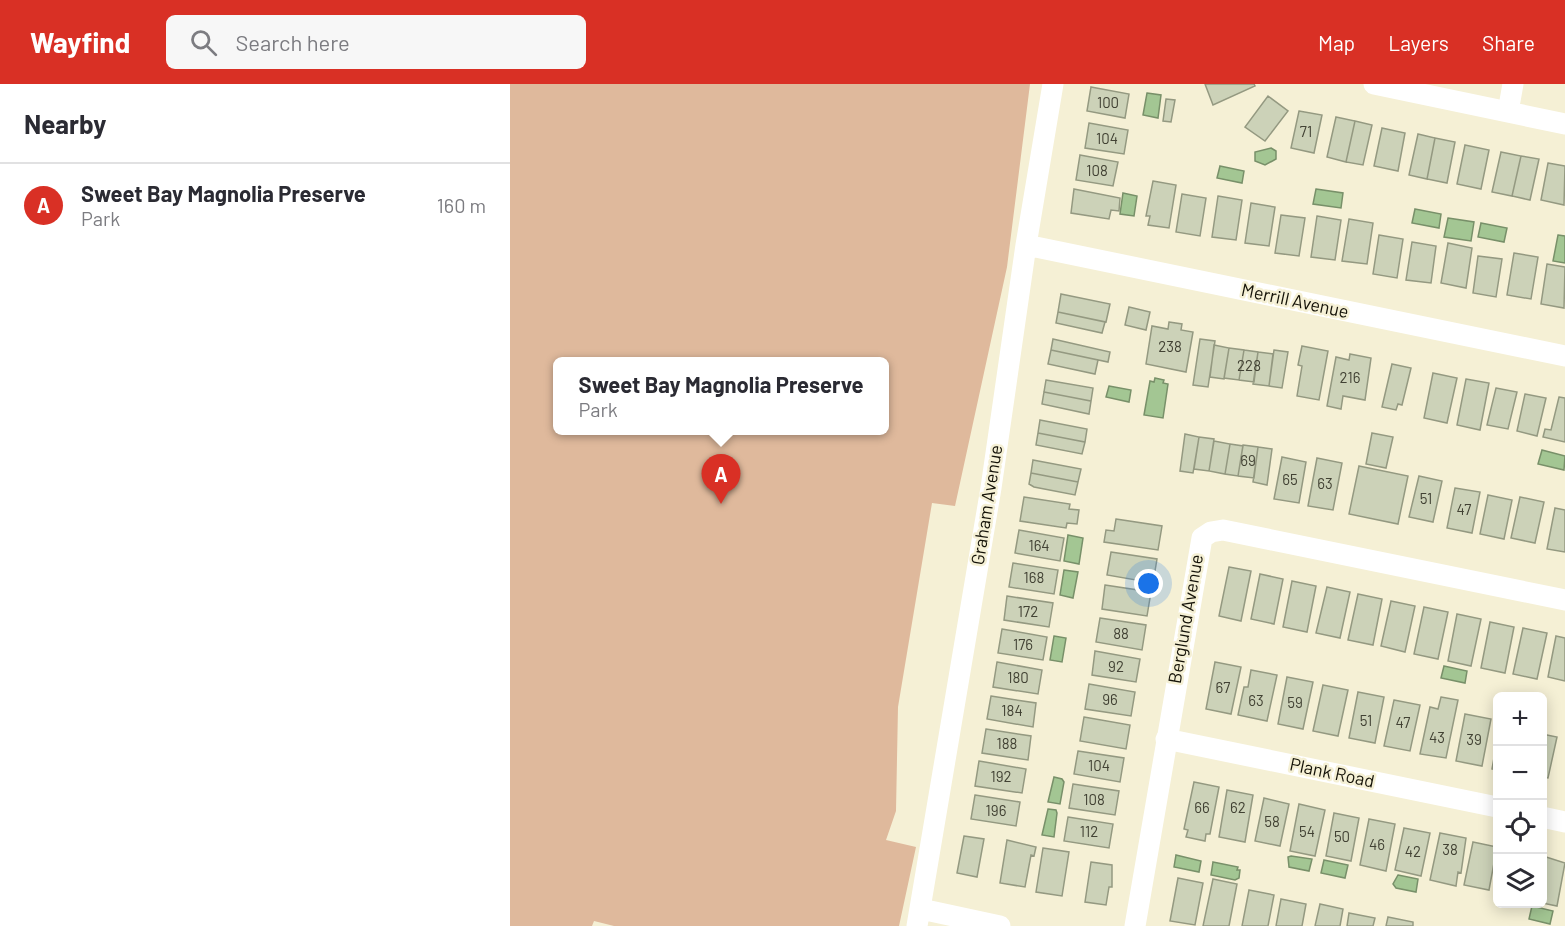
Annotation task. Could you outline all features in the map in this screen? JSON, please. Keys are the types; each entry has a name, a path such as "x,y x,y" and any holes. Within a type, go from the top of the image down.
{"street":[{"name":"Graham Avenue","path":"919,918 991,488 1026,245 1053,84"},
{"path":"1374,84 1565,124"},
{"path":"1508,112 1513,84"},
{"name":"Merrill Avenue","path":"1026,245 1565,356"},
{"name":"Berglund Avenue","path":"1135,926 1198,547 1202,538 1211,532 1223,530 1565,600"},
{"name":"Plank Road","path":"1166,739 1493,806"},
{"path":"1547,818 1565,822"},
{"path":"919,918 1000,926"}],"shaded area":[{"path":"510,84 1030,84 1007,267 955,506 932,503 898,707 896,811 886,840 916,847 899,926 614,926 594,921 592,926 510,926"},
{"path":"1147,93 1161,95 1158,118 1143,115"},
{"path":"1271,148 1276,151 1276,159 1265,165 1255,161 1255,152"},
{"path":"1220,166 1244,171 1242,183 1217,178"},
{"path":"1316,189 1343,193 1341,208 1313,204"},
{"path":"1123,193 1137,196 1134,216 1120,214"},
{"path":"1415,209 1441,214 1439,228 1412,223"},
{"path":"1448,218 1474,222 1471,241 1444,237"},
{"path":"1481,223 1507,228 1504,242 1478,237"},
{"path":"1558,235 1565,236 1565,263 1553,261"},
{"path":"1155,378 1164,380 1163,383 1168,384 1163,418 1144,415 1150,381 1154,382"},
{"path":"1109,386 1131,390 1129,402 1106,397"},
{"path":"1542,450 1565,456 1564,470 1538,464"},
{"path":"1068,535 1083,538 1079,564 1064,561"},
{"path":"1064,570 1078,572 1073,598 1060,595"},
{"path":"1054,636 1066,638 1062,662 1050,660"},
{"path":"1444,666 1467,671 1465,683 1441,678"},
{"path":"1054,777 1064,782 1060,804 1048,802"},
{"path":"1048,809 1056,810 1057,813 1054,837 1042,835"},
{"path":"1176,855 1201,861 1199,872 1174,867"},
{"path":"1288,857 1312,859 1309,871 1289,867"},
{"path":"1324,860 1348,865 1345,878 1321,873"},
{"path":"1213,862 1238,867 1239,878 1235,880 1211,875"},
{"path":"1398,875 1418,879 1416,892 1396,888 1393,884"},
{"path":"1532,908 1553,911 1550,924 1529,919"}],"building":[{"path":"1205,84 1254,84 1255,86 1213,105"},
{"path":"1091,87 1129,94 1125,118 1087,111"},
{"path":"1268,96 1288,111 1265,141 1245,127"},
{"path":"1166,99 1175,100 1171,122 1163,121"},
{"path":"1299,111 1322,115 1314,153 1291,148"},
{"path":"1336,117 1355,121 1346,162 1327,157"},
{"path":"1355,121 1372,125 1363,165 1346,162"},
{"path":"1089,123 1128,130 1124,154 1085,148"},
{"path":"1382,128 1405,133 1398,171 1374,166"},
{"path":"1418,134 1435,138 1427,179 1409,175"},
{"path":"1435,138 1455,142 1447,183 1427,179"},
{"path":"1465,145 1489,150 1481,189 1457,184"},
{"path":"1501,152 1521,156 1512,196 1492,192"},
{"path":"1080,155 1118,162 1113,186 1076,180"},
{"path":"1521,156 1539,159 1530,200 1512,196"},
{"path":"1548,163 1565,166 1564,205 1541,200"},
{"path":"1153,181 1176,185 1169,228 1148,225 1150,216 1146,216"},
{"path":"1074,189 1120,198 1119,211 1111,210 1109,219 1071,213"},
{"path":"1182,194 1206,198 1200,236 1176,232"},
{"path":"1218,196 1242,200 1236,240 1212,237"},
{"path":"1251,203 1275,207 1269,246 1245,243"},
{"path":"1281,215 1305,218 1299,256 1275,253"},
{"path":"1317,216 1341,220 1335,260 1311,257"},
{"path":"1349,219 1373,223 1367,264 1342,261"},
{"path":"1379,235 1403,239 1397,278 1373,274"},
{"path":"1412,242 1436,246 1431,283 1406,280"},
{"path":"1448,243 1472,248 1466,288 1441,283"},
{"path":"1514,253 1538,257 1531,299 1507,295"},
{"path":"1478,256 1502,259 1496,297 1473,293"},
{"path":"1547,264 1565,267 1564,308 1541,304"},
{"path":"1061,294 1110,304 1106,322 1058,312"},
{"path":"1129,307 1150,312 1146,330 1125,325"},
{"path":"1058,312 1105,322 1102,333 1056,323"},
{"path":"1169,322 1182,324 1181,330 1193,332 1186,372 1146,364 1152,326 1168,329"},
{"path":"1053,339 1110,352 1108,362 1051,350"},
{"path":"1200,339 1215,341 1208,387 1193,385"},
{"path":"1214,345 1229,348 1224,379 1210,377"},
{"path":"1302,346 1328,351 1319,400 1297,396 1302,366 1298,365"},
{"path":"1229,348 1244,350 1239,380 1224,378"},
{"path":"1051,350 1098,360 1095,374 1048,364"},
{"path":"1244,350 1258,352 1254,382 1239,380"},
{"path":"1274,350 1288,352 1282,388 1269,386"},
{"path":"1258,352 1273,354 1269,386 1253,384"},
{"path":"1350,354 1371,358 1365,400 1343,396 1341,409 1327,406 1336,357 1349,360"},
{"path":"1392,364 1411,368 1402,405 1398,404 1396,410 1382,407"},
{"path":"1433,373 1457,378 1447,423 1424,418"},
{"path":"1466,379 1489,383 1480,430 1457,425"},
{"path":"1046,380 1093,388 1091,401 1044,392"},
{"path":"1496,388 1517,392 1508,429 1487,425"},
{"path":"1044,392 1091,401 1089,414 1042,404"},
{"path":"1525,394 1546,398 1537,436 1517,431"},
{"path":"1559,397 1565,398 1565,442 1543,437 1545,429 1551,430"},
{"path":"1040,420 1087,429 1085,442 1038,433"},
{"path":"1038,433 1085,442 1082,454 1036,445"},
{"path":"1372,433 1393,437 1386,468 1366,464"},
{"path":"1185,434 1199,437 1193,473 1180,471"},
{"path":"1199,437 1214,439 1209,471 1194,469"},
{"path":"1214,441 1230,444 1225,474 1209,471"},
{"path":"1230,444 1243,446 1238,476 1225,474"},
{"path":"1243,445 1258,447 1254,478 1238,476"},
{"path":"1258,447 1272,449 1267,485 1253,482"},
{"path":"1282,457 1306,462 1299,503 1274,499"},
{"path":"1317,458 1342,463 1333,510 1308,506"},
{"path":"1033,460 1081,469 1078,482 1031,473"},
{"path":"1359,466 1408,476 1398,524 1349,514"},
{"path":"1031,473 1078,482 1075,495 1034,487 1029,484"},
{"path":"1419,476 1442,481 1433,522 1409,517"},
{"path":"1455,488 1480,492 1472,533 1447,528"},
{"path":"1488,495 1512,500 1504,539 1480,534"},
{"path":"1024,497 1070,504 1069,509 1079,510 1077,524 1067,523 1066,528 1020,521"},
{"path":"1520,497 1544,502 1535,543 1511,538"},
{"path":"1555,508 1565,510 1565,552 1547,549"},
{"path":"1116,519 1162,526 1158,550 1104,542 1106,530 1114,531"},
{"path":"1019,530 1064,538 1060,561 1015,553"},
{"path":"1111,552 1157,559 1153,583 1107,575"},
{"path":"1013,563 1058,570 1054,594 1009,587"},
{"path":"1229,567 1251,571 1241,621 1219,616"},
{"path":"1260,574 1283,579 1274,624 1251,619"},
{"path":"1292,581 1316,586 1307,632 1283,627"},
{"path":"1105,585 1151,592 1147,616 1102,609"},
{"path":"1327,587 1350,592 1340,638 1316,633"},
{"path":"1358,594 1382,599 1373,645 1348,640"},
{"path":"1007,596 1053,603 1049,627 1004,620"},
{"path":"1391,601 1415,606 1405,652 1381,646"},
{"path":"1424,607 1448,612 1438,659 1414,654"},
{"path":"1457,614 1481,619 1471,666 1448,661"},
{"path":"1100,618 1146,625 1142,650 1096,642"},
{"path":"1490,622 1514,627 1505,673 1481,668"},
{"path":"1523,628 1547,633 1537,679 1513,674"},
{"path":"1002,629 1047,637 1043,660 998,653"},
{"path":"1556,636 1565,638 1565,681 1548,677"},
{"path":"1095,651 1140,659 1136,682 1092,675"},
{"path":"997,662 1042,670 1038,694 993,687"},
{"path":"1215,662 1241,667 1231,714 1206,709"},
{"path":"1251,670 1277,675 1267,721 1238,715 1244,687 1248,687"},
{"path":"1287,677 1313,682 1303,729 1278,724"},
{"path":"1089,684 1135,692 1131,716 1085,709"},
{"path":"1323,685 1348,690 1338,736 1313,731"},
{"path":"1358,692 1384,697 1375,743 1349,738"},
{"path":"991,696 1036,703 1033,727 987,719"},
{"path":"1441,697 1458,700 1446,758 1420,754 1430,707 1438,709"},
{"path":"1394,700 1420,705 1410,751 1384,746"},
{"path":"1465,714 1491,719 1482,766 1456,761"},
{"path":"1084,717 1130,725 1126,749 1080,741"},
{"path":"986,729 1031,736 1028,760 982,753"},
{"path":"1547,735 1557,737 1547,778"},
{"path":"1078,751 1124,758 1120,782 1074,774"},
{"path":"979,761 1026,769 1022,793 975,786"},
{"path":"1194,782 1219,787 1210,834 1206,834 1205,841 1186,837 1188,830 1184,829"},
{"path":"1073,784 1119,791 1115,815 1069,808"},
{"path":"1227,790 1253,795 1245,842 1219,837"},
{"path":"975,795 1020,802 1016,826 971,819"},
{"path":"1264,798 1289,804 1280,846 1255,841"},
{"path":"1299,804 1325,810 1315,856 1290,851"},
{"path":"1334,813 1359,818 1351,861 1326,856"},
{"path":"1068,817 1113,824 1109,848 1064,841"},
{"path":"1369,819 1395,824 1386,871 1360,865"},
{"path":"1404,828 1430,833 1421,876 1395,870"},
{"path":"1440,833 1466,838 1461,873 1458,872 1456,886 1430,880"},
{"path":"964,836 984,839 977,877 957,873"},
{"path":"1007,840 1036,847 1034,856 1031,855 1025,887 1000,883"},
{"path":"1473,842 1493,846 1493,868 1489,890 1464,885"},
{"path":"1043,848 1069,852 1062,896 1036,892"},
{"path":"1547,857 1565,863 1557,906 1547,904"},
{"path":"1091,862 1112,865 1112,887 1109,887 1106,905 1085,902"},
{"path":"1178,878 1203,883 1195,925 1170,921"},
{"path":"1213,879 1237,884 1229,926 1203,926"},
{"path":"1249,890 1274,895 1268,926 1242,926"},
{"path":"1281,899 1306,904 1302,926 1276,926"},
{"path":"1320,904 1343,909 1340,926 1315,926"},
{"path":"1349,913 1375,918 1373,926 1347,926"},
{"path":"1388,917 1413,922 1413,926 1386,926"}],"place":[{"name":"Sweet Bay Magnolia Preserve","path":"721,504"}]}
